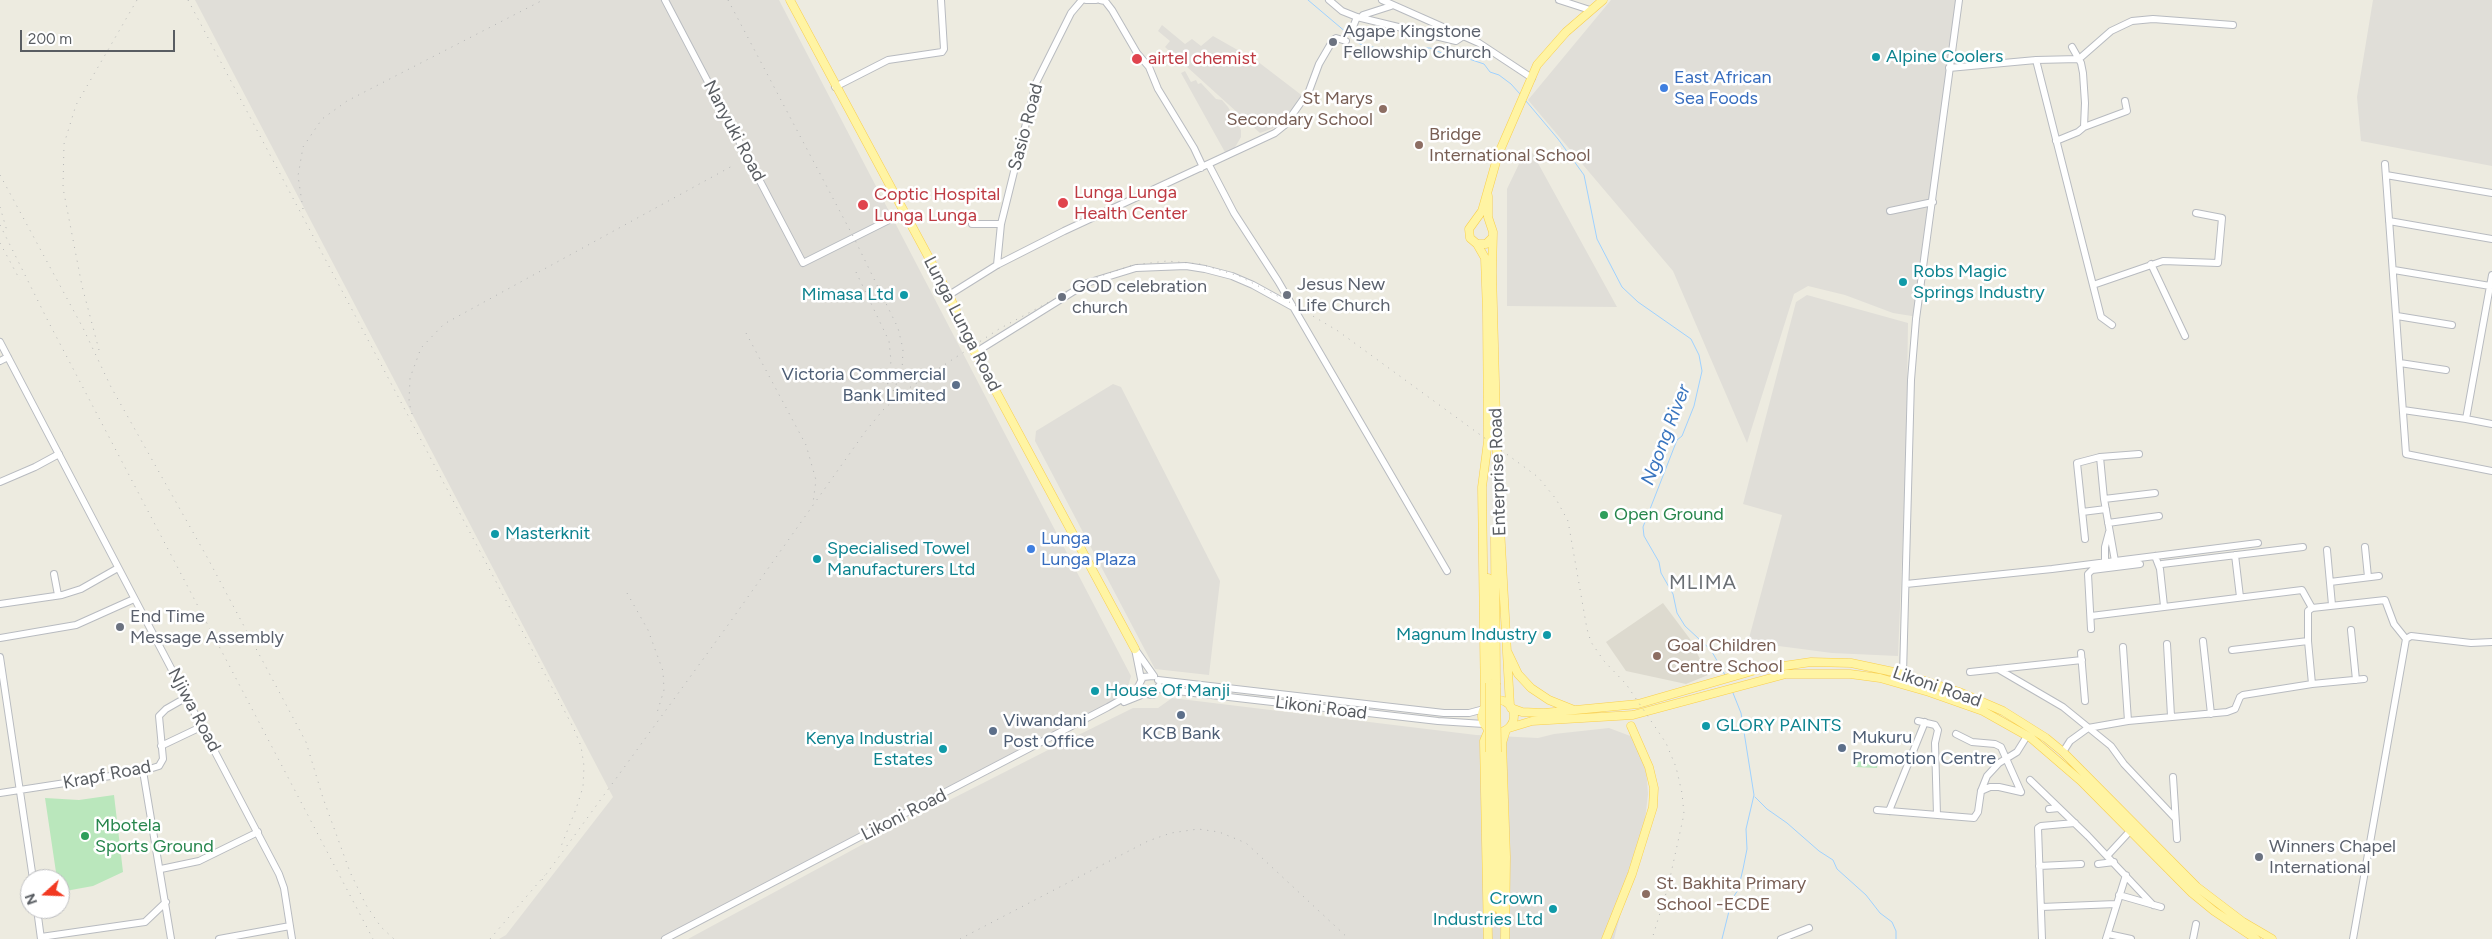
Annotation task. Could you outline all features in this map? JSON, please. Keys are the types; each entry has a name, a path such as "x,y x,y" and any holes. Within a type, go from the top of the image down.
{"main road":[{"name":"Lunga Lunga Road","path":"790,0 835,87 949,295 976,352 1135,649"},
{"path":"1488,196 1468,232 1470,238 1477,244 1486,244 1492,238 1494,232 1487,212 1488,196 1498,155 1537,65 1590,10 1603,0"},
{"path":"1476,220 1485,220 1490,224"},
{"name":"Enterprise Road","path":"1492,238 1498,492 1510,707"},
{"name":"Enterprise Road","path":"1477,244 1485,258 1487,312 1488,441 1482,487 1484,709"},
{"path":"1482,487 1487,515 1492,907 1487,922"},
{"path":"1498,492 1495,517 1499,878 1500,907 1505,924"},
{"path":"1505,641 1518,674 1531,688 1549,700 1578,711"},
{"name":"Likoni Road","path":"1510,707 1522,712 1578,711 1632,704 1669,696 1781,664 1811,662 1851,663 1903,674 1960,692 2003,711 2040,734 2063,752 2202,891 2243,922 2272,939"},
{"name":"Likoni Road","path":"1507,729 1522,723 1633,715 1765,678 1808,672 1841,673 1880,678 1975,708 2027,736 2057,759 2192,893 2214,911 2256,939"},
{"path":"1488,939 1484,741 1487,726 1484,709 1496,700 1510,707 1513,720 1507,729 1502,743 1506,857 1505,939"},
{"path":"1631,726 1632,704"},
{"path":"1606,939 1632,874 1654,807 1654,788 1650,768 1631,726 1612,707"},
{"path":"1522,712 1520,718 1522,723"},
{"path":"1487,726 1499,732 1507,729"}],"street":[{"name":"Nanyuki Road","path":"665,0 803,263 903,213"},
{"path":"835,87 888,60 942,52 944,49 941,0"},
{"path":"1084,0 1096,0"},
{"name":"Sasio Road","path":"998,264 997,250 1001,224 1036,83 1070,13 1084,0"},
{"path":"1100,0 1105,1 1112,10 1137,53 1149,68 1158,89 1194,148 1202,165 1201,168"},
{"path":"1329,0 1342,11 1359,18 1456,41 1462,37"},
{"path":"1382,0 1391,6 1414,13 1462,37 1479,43 1532,78"},
{"path":"1559,0 1590,10"},
{"path":"1903,674 1911,380 1916,319 1959,0"},
{"path":"1351,32 1359,18 1363,15 1391,6"},
{"path":"1949,68 2079,58 2111,31 2132,21 2153,19 2233,25"},
{"path":"949,295 998,264 1064,231 1168,185 1275,133 1285,124 1309,91 1319,64 1333,40 1336,38 1346,41"},
{"path":"2072,47 2079,58 2084,89 2084,127"},
{"path":"2036,60 2101,317 2112,325"},
{"path":"2056,141 2078,132 2084,127 2127,111 2125,101"},
{"path":"2385,164 2406,454 2492,471"},
{"path":"1208,165 1234,213 1293,307 1447,571"},
{"path":"2386,175 2492,193"},
{"path":"1890,211 1933,202"},
{"path":"2093,285 2152,264 2167,261 2218,263 2222,218 2196,213"},
{"path":"2389,221 2492,239"},
{"path":"972,224 1001,224"},
{"path":"2152,264 2185,336"},
{"path":"976,352 1087,283 1136,268 1186,266 1205,269 1232,276 1253,285 1293,307"},
{"path":"2394,270 2490,286"},
{"path":"2466,419 2489,310 2492,275"},
{"path":"2397,316 2452,325"},
{"name":"Njiwa Road","path":"0,342 258,832 282,882 292,939"},
{"path":"0,361 8,357"},
{"path":"2400,362 2446,370"},
{"path":"2403,410 2492,424"},
{"path":"0,482 59,454"},
{"path":"2085,539 2077,463 2100,457 2139,454"},
{"path":"2100,457 2104,499 2115,561"},
{"path":"2104,499 2155,492"},
{"path":"2082,512 2106,510"},
{"path":"2108,523 2159,516"},
{"path":"2105,562 2105,547 2109,532"},
{"path":"1906,584 2258,543"},
{"path":"2161,567 2235,554 2303,547"},
{"path":"2365,547 2368,577"},
{"path":"2327,550 2332,605"},
{"path":"2235,554 2240,596"},
{"path":"2158,555 2161,567 2164,606"},
{"path":"2091,629 2088,576 2090,572 2140,564"},
{"path":"0,604 58,595 81,589 118,568"},
{"path":"54,574 58,595"},
{"path":"2330,582 2379,576"},
{"path":"2090,616 2240,596 2302,590 2312,608"},
{"path":"0,638 76,625 134,598"},
{"path":"2312,684 2308,641 2308,611 2312,608 2332,605 2385,600 2394,624 2406,639 2353,939"},
{"path":"2351,630 2356,680"},
{"path":"2406,639 2411,636 2471,643 2492,642"},
{"path":"2203,641 2211,714"},
{"path":"2232,650 2308,641"},
{"path":"2167,644 2171,716"},
{"path":"2124,647 2128,721"},
{"name":"Lunga Lunga Road","path":"1135,649 1155,678"},
{"name":"Lunga Lunga Road","path":"1135,649 1140,682"},
{"path":"1970,672 2081,656 2085,701"},
{"path":"0,657 32,869"},
{"path":"1998,669 2063,707 2116,751 2124,764 2175,818"},
{"path":"1155,678 1159,689 1153,695 1144,694 1140,682 1146,675 1155,678 1444,713 1469,713 1484,709"},
{"path":"2063,752 2070,741 2088,728 2171,716 2211,714 2235,709 2240,697 2243,696 2312,684 2364,679"},
{"name":"Likoni Road","path":"671,939 682,937 817,861 1108,707 1136,691 1140,682"},
{"name":"Likoni Road","path":"1159,689 1487,726"},
{"name":"Likoni Road","path":"665,939 1123,702 1144,694"},
{"name":"Krapf Road","path":"0,793 143,771 161,764 159,716 166,709 187,697"},
{"path":"1889,811 1921,722 1934,725 1938,730 1935,743 1937,815"},
{"path":"161,746 203,726"},
{"path":"1956,734 1972,742 1999,745 2007,758 2021,792 1999,787 1990,787 1980,791"},
{"path":"1876,810 1974,818 1978,812 1980,791 1990,772 2017,752 2027,736"},
{"path":"143,771 161,869 171,939"},
{"path":"2173,778 2176,839"},
{"path":"2030,780 2114,862 2153,905"},
{"path":"2049,810 2060,808"},
{"path":"2042,939 2039,827 2075,823"},
{"path":"2107,856 2130,831"},
{"path":"161,869 199,861 258,832"},
{"path":"2098,864 2114,862"},
{"path":"2039,866 2081,864"},
{"path":"2126,875 2107,937 2131,939"},
{"path":"2119,895 2161,907"},
{"path":"38,919 41,938 145,922 166,902"},
{"path":"2041,907 2116,904"},
{"path":"2193,939 2196,924"},
{"path":"220,939 290,926"},
{"path":"1781,939 1809,928"}],"shaded area":[{"path":"195,0 779,0 1131,676 1127,690 1114,703 662,939 499,939 506,935 613,797"},
{"path":"1611,0 1959,0 1918,317 1893,313 1845,295 1808,286 1794,294 1747,443 1673,271 1528,100"},
{"path":"2373,0 2492,0 2492,166 2361,141 2357,97"},
{"path":"1162,25 1185,44 1192,39 1201,46 1213,36 1257,61 1304,97 1279,126 1260,133 1165,47 1170,41 1158,31"},
{"path":"1185,71 1191,82 1196,80 1198,84 1201,83 1216,99 1222,100 1241,130 1241,137 1234,149 1226,154 1181,73"},
{"path":"1528,145 1617,307 1507,306 1507,189"},
{"path":"1807,295 1908,323 1906,459 1898,656 1832,653 1748,642 1782,515 1743,504 1796,302"},
{"path":"1113,384 1121,387 1220,581 1209,675 1155,669 1035,441 1036,431"},
{"name":"Goal Children Centre School","path":"1663,603 1690,639 1708,675 1686,684 1626,671 1606,642"},
{"path":"1172,698 1476,735 1538,738 1554,734 1609,728 1633,737 1646,767 1648,794 1645,820 1614,939 688,939 867,842 1050,749 1133,708 1158,708"}],"green space":[{"path":"1855,755 1878,757 1877,768 1855,767"},
{"name":"Mbotela Sports Ground","path":"114,795 123,872 93,886 70,890 70,869 56,869 45,798 79,800"}],"waterway":[{"name":"Ngong River","path":"1308,0 1360,44 1389,51 1430,48 1451,57 1463,57 1484,64 1490,72 1499,75 1520,94"},
{"name":"Ngong River","path":"1526,101 1558,139 1584,175 1597,239 1622,287 1638,302 1691,339 1699,355 1702,371 1694,406 1682,436 1677,440 1643,527 1644,536 1659,562 1661,573 1673,594 1677,613 1685,626 1711,650 1725,675"},
{"name":"Ngong River","path":"1722,939 1732,899 1738,890 1743,869 1747,849 1746,829 1754,795 1741,713 1733,693"},
{"path":"1755,797 1767,809 1833,860 1837,869 1866,895 1880,913 1892,922 1896,931 1896,939"}],"railway":[{"path":"99,350 82,286 63,188 64,144 76,105 137,0"},
{"path":"188,0 573,727 581,746 584,766 583,787 560,849"},
{"path":"303,209 298,176 303,147 322,119 347,101 543,0"},
{"path":"728,0 854,238 898,328 903,349 902,372 888,402"},
{"path":"412,414 409,402 410,378 421,348 444,324 734,165"},
{"path":"0,175 83,328 111,387 207,557 306,742 323,798 350,872 366,905 381,927 394,939"},
{"path":"0,207 7,231"},
{"path":"0,225 48,321 373,939"},
{"path":"0,243 20,280"},
{"path":"542,880 728,625 865,432 883,410 903,392 999,329 1060,296 1095,278 1133,265 1167,261 1200,264 1239,276 1291,303 1338,331 1538,477 1556,499 1568,521 1587,629 1591,642 1604,661 1626,684 1666,743 1676,767 1682,793 1684,814 1668,887 1652,939"},
{"path":"856,272 889,341 891,361 886,396"},
{"path":"746,333 806,445 816,480 813,503"},
{"path":"627,593 648,630 663,671 664,690 656,716"},
{"path":"960,939 1148,841 1171,833 1198,829 1219,832 1246,843 1349,939"},
{"path":"490,939 545,875"}],"place":[{"name":"Agape Kingstone Fellowship Church","path":"1333,42"},
{"name":"Alpine Coolers","path":"1876,57"},
{"name":"airtel chemist","path":"1137,59"},
{"name":"East African Sea Foods","path":"1664,88"},
{"name":"St Marys Secondary School","path":"1383,109"},
{"name":"Bridge International School","path":"1419,145"},
{"name":"Lunga Lunga Health Center","path":"1063,203"},
{"name":"Coptic Hospital Lunga Lunga","path":"863,205"},
{"name":"Robs Magic Springs Industry","path":"1903,282"},
{"name":"Mimasa Ltd","path":"904,295"},
{"name":"Jesus New Life Church","path":"1287,295"},
{"name":"GOD celebration church","path":"1062,297"},
{"name":"Victoria Commercial Bank Limited","path":"956,385"},
{"name":"Open Ground","path":"1604,515"},
{"name":"Masterknit","path":"495,534"},
{"name":"Lunga Lunga Plaza","path":"1031,549"},
{"name":"Specialised Towel Manufacturers Ltd","path":"817,559"},
{"name":"End Time Message Assembly","path":"120,627"},
{"name":"Magnum Industry","path":"1547,635"},
{"name":"Goal Children Centre School","path":"1657,656"},
{"name":"House Of Manji","path":"1095,691"},
{"name":"KCB Bank","path":"1181,715"},
{"name":"GLORY PAINTS","path":"1706,726"},
{"name":"Viwandani Post Office","path":"993,731"},
{"name":"Mukuru Promotion Centre","path":"1842,748"},
{"name":"Kenya Industrial Estates","path":"943,749"},
{"name":"Mbotela Sports Ground","path":"85,836"},
{"name":"Winners Chapel International","path":"2259,857"},
{"name":"St. Bakhita Primary School -ECDE","path":"1646,894"},
{"name":"Crown Industries Ltd","path":"1553,909"}],"district":[{"name":"MLIMA","path":"1703,583"}]}
